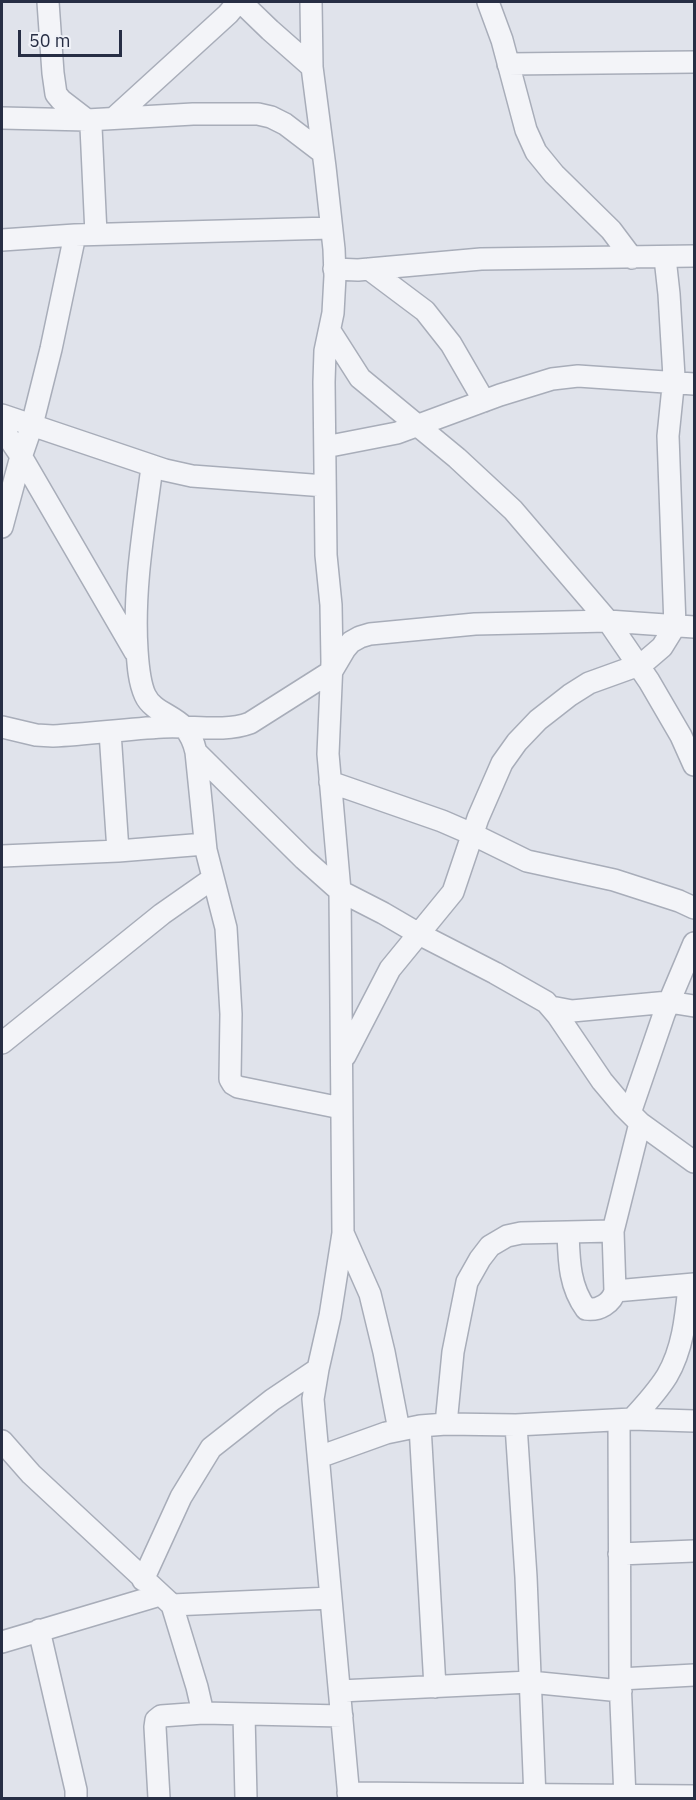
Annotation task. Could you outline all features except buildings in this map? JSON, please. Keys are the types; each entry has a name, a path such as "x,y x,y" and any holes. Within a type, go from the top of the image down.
{"street":[{"path":"115,117 240,2 312,67"},
{"path":"311,2 312,67 332,228 334,269 334,307 325,351 324,373 325,486 332,671 328,747 340,891 343,1233 330,1316 313,1399 349,1796 694,1796"},
{"path":"488,2 502,40 526,130 536,152 554,174 611,230 632,258"},
{"path":"2,527 21,456 32,425 51,348 86,234 91,127 87,120 56,94 45,3"},
{"path":"508,64 694,62"},
{"path":"2,118 87,120 192,114 258,114 285,124 323,153"},
{"path":"2,240 86,234 332,228"},
{"path":"334,269 369,269 458,260 694,256"},
{"path":"665,258 684,384 669,436 685,627"},
{"path":"369,269 425,311 451,344 484,401"},
{"path":"330,331 360,378 457,458 513,510 608,621 650,681 681,736 694,765"},
{"path":"325,447 382,437 484,401 563,377 578,376 684,384"},
{"path":"2,415 152,467 192,476 325,486"},
{"path":"2,428 21,456 137,655"},
{"path":"152,467 139,559 135,626 137,655 146,698 184,727 194,742 205,844 226,928 231,1014 229,1073 233,1084 238,1088 341,1108"},
{"path":"2,727 44,736 184,727 241,727 332,671 351,642 370,634 453,625 608,621 685,627"},
{"path":"342,1062 387,974 453,892 477,818 502,763 517,742 537,720 570,694 589,683 639,665 685,627"},
{"path":"110,732 118,851"},
{"path":"196,752 304,859 340,891 541,998 551,1007 602,1081 635,1118 694,1162"},
{"path":"330,782 472,834 536,864 615,880 694,908"},
{"path":"2,856 118,851 205,844"},
{"path":"2,1043 162,914 212,879"},
{"path":"568,1232 572,1281 581,1303 586,1309 591,1310 608,1304 613,1299 615,1291 613,1231 635,1118 669,1002 694,943"},
{"path":"551,1007 572,1011 669,1002 694,1006"},
{"path":"446,1424 453,1352 467,1282 490,1246 507,1236 521,1233 613,1231"},
{"path":"343,1233 370,1294 384,1352 409,1428 435,1686"},
{"path":"615,1291 692,1285 679,1350 668,1374 659,1388 625,1420 618,1554 625,1797"},
{"path":"143,1580 181,1497 211,1448 272,1400 318,1370"},
{"path":"319,1457 386,1433 446,1424 516,1425 625,1420 694,1421"},
{"path":"516,1425 526,1577 535,1796"},
{"path":"2,1440 31,1474 166,1600 197,1687 203,1713"},
{"path":"618,1554 694,1551"},
{"path":"2,1642 39,1630 166,1600 331,1598"},
{"path":"39,1630 76,1798"},
{"path":"340,1691 530,1682 620,1685 694,1676"},
{"path":"159,1798 156,1720 161,1716 203,1713 342,1716"},
{"path":"244,1714 246,1798"}]}
